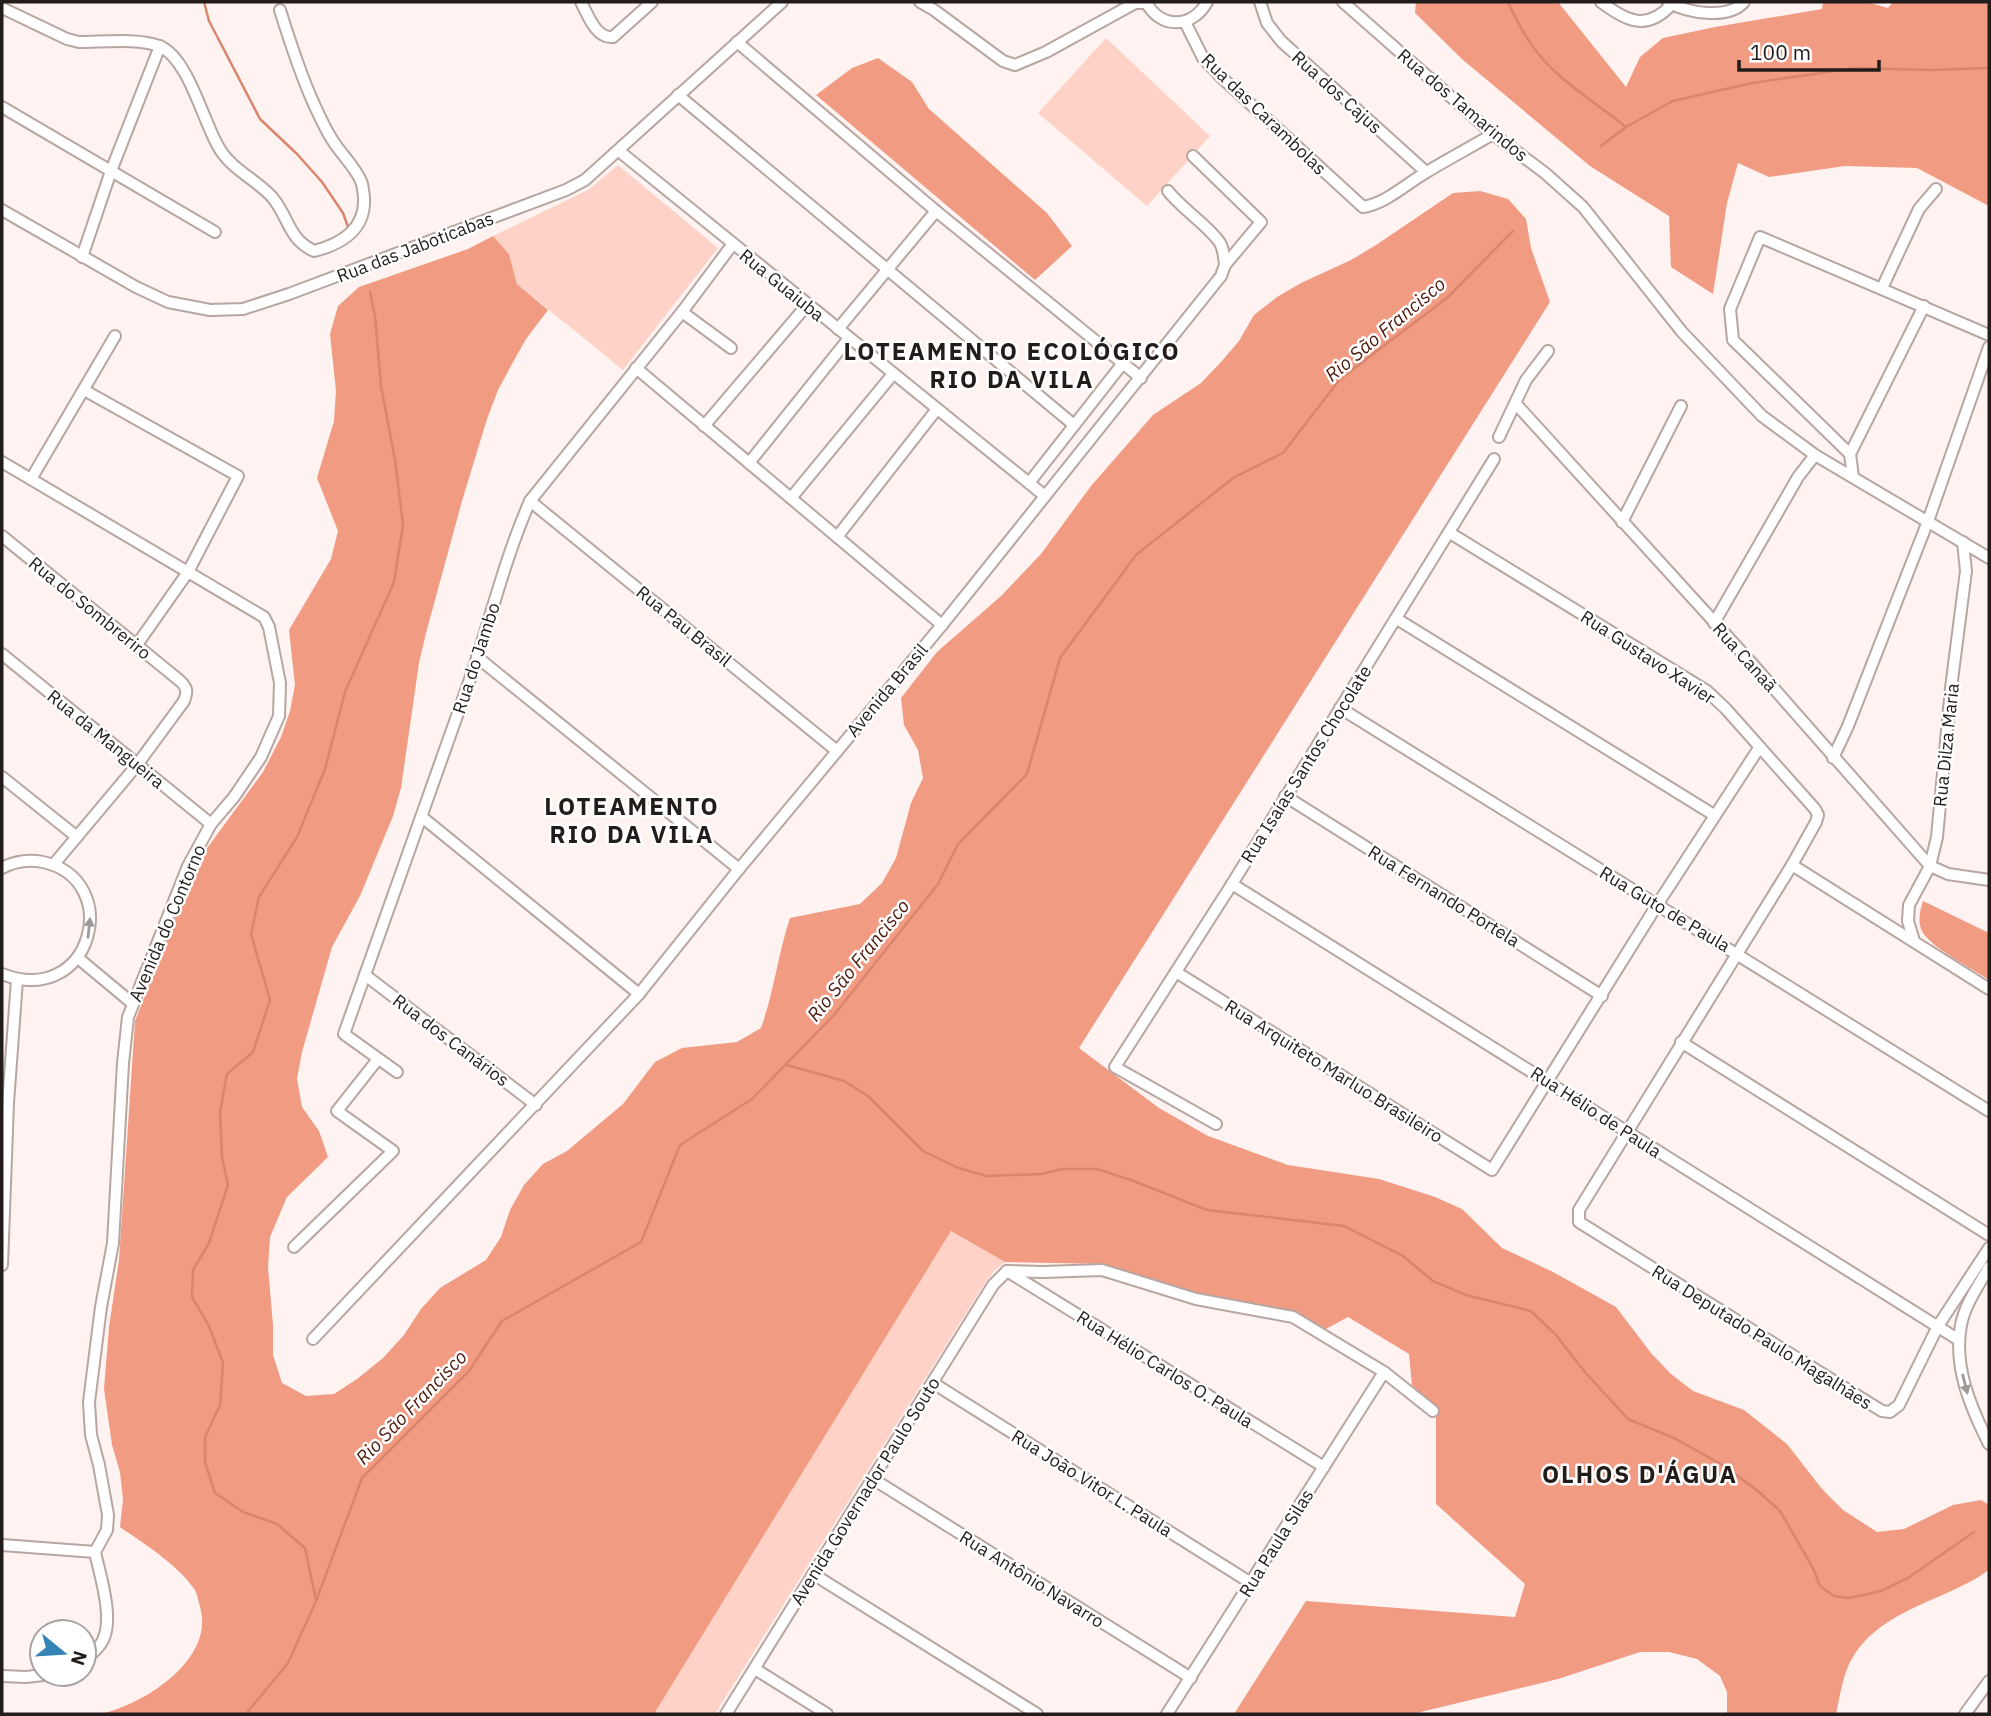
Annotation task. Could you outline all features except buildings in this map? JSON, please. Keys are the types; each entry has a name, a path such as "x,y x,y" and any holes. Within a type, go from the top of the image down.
{"street":[{"path":"582,2 604,37 613,37 652,2"},
{"name":"Rua das Jaboticabas","path":"2,210 82,257 168,302 210,310 243,309 566,190 584,180 782,2"},
{"path":"920,2 1003,61 1015,65 1038,56 1140,2 1160,19 1170,23 1194,18 1207,2"},
{"name":"Rua dos Cajus","path":"1260,2 1267,23 1281,41 1426,172"},
{"name":"Rua dos Tamarindos","path":"1343,2 1493,134 1545,173 1583,207 1682,332 1762,416 1815,455 1989,558"},
{"path":"1601,2 1620,16 1648,21 1656,18 1670,3 1695,10 1718,12 1744,2"},
{"path":"2,8 67,39 79,42 141,43 160,46 173,55 217,146 226,159 272,197 285,216 293,236 303,246 314,251 329,247 354,232 364,206 363,185 333,142 313,101 280,10"},
{"name":"Rua das Carambolas","path":"1185,22 1203,58 1352,200 1363,207 1374,205 1426,172"},
{"path":"737,42 936,211 1141,378"},
{"path":"82,257 111,170 160,46"},
{"path":"678,95 1074,425"},
{"path":"2,107 215,232"},
{"path":"1426,172 1493,134"},
{"name":"Rua Guaiuba","path":"618,150 1045,496"},
{"name":"Avenida Brasil","path":"313,1339 639,994 942,625 1080,449 1141,378 1221,276 1225,265 1261,222 1193,156"},
{"path":"1882,288 1919,209 1936,189"},
{"path":"1168,191 1180,207 1221,245 1225,265"},
{"path":"838,329 936,211"},
{"path":"1850,454 1733,340 1730,309 1760,237 1989,335"},
{"name":"Rua do Jambo","path":"379,1059 344,1034 477,657 510,550 530,501 682,312 732,244"},
{"path":"704,426 807,305"},
{"path":"1853,477 1850,454 1924,306"},
{"path":"682,312 731,348"},
{"path":"31,479 115,336"},
{"path":"748,463 849,338"},
{"path":"1833,758 1928,521 1989,347"},
{"path":"1499,438 1526,380 1548,351"},
{"path":"1029,483 1123,363"},
{"path":"636,368 942,625"},
{"path":"791,498 893,374"},
{"path":"84,390 238,475 188,572 136,646"},
{"name":"Rua Canaã","path":"1516,404 1930,866"},
{"path":"1622,522 1681,406"},
{"path":"837,537 937,409"},
{"path":"1714,623 1798,477 1815,455"},
{"name":"Rua Isaías Santos Chocolate","path":"1216,1124 1115,1067 1232,884 1494,460"},
{"name":"Avenida do Contorno","path":"2,462 264,617 272,637 280,683 279,716 261,757 234,797 211,824 188,866 132,1003 125,1043 113,1243 101,1307 89,1402 91,1435 108,1515 107,1530 95,1552"},
{"name":"Rua Pau Brasil","path":"530,501 837,751"},
{"name":"Rua Gustavo Xavier","path":"1450,533 1707,691 1726,709 1815,808 1818,815 1792,865"},
{"name":"Rua do Sombreriro","path":"2,536 185,685 187,691 184,701 137,765"},
{"name":"Rua Dilza Maria","path":"1914,941 1908,921 1909,905 1930,866 1937,837 1951,688 1966,571 1963,542"},
{"path":"1397,619 1714,816"},
{"name":"Rua da Mangueira","path":"2,654 211,824"},
{"path":"477,657 739,869"},
{"name":"Rua Guto de Paula","path":"1340,708 1989,1111"},
{"path":"1548,1081 1657,905 1759,748"},
{"path":"54,864 137,765"},
{"path":"2,777 77,837"},
{"name":"Rua Fernando Portela","path":"1285,796 1602,996"},
{"path":"422,817 639,994"},
{"path":"2,868 12,863 33,860 54,864 69,874 81,888 89,905 91,923 87,942 78,958 66,970 51,978 34,981 17,980 2,974"},
{"path":"1625,1132 1792,865 1989,989"},
{"path":"1930,866 1948,874 1989,880"},
{"name":"Rua Hélio de Paula","path":"1232,884 1959,1340"},
{"path":"78,958 132,1003"},
{"name":"Rua Arquiteto Marluo Brasileiro","path":"1176,972 1492,1170 1548,1081"},
{"name":"Rua dos Canários","path":"365,975 536,1105"},
{"path":"2,1265 5,1101 17,980"},
{"path":"1681,1042 1989,1235"},
{"path":"295,1247 393,1151 337,1111 379,1059 397,1072"},
{"name":"Rua Deputado Paulo Magalhães","path":"1625,1132 1579,1210 1579,1222 1882,1411 1890,1412 1899,1405 1938,1326 1989,1248"},
{"path":"1989,1267 1973,1295 1961,1325 1959,1340 1962,1372 1970,1404 1989,1444"},
{"path":"1007,1271 1102,1270 1196,1299 1280,1313 1303,1322 1384,1372 1433,1411"},
{"name":"Avenida Governador Paulo Souto","path":"726,1714 993,1285 1007,1271"},
{"name":"Rua Hélio Carlos O. Paula","path":"1007,1271 1324,1467"},
{"path":"1973,1295 1989,1289"},
{"name":"Rua Paula Silas","path":"1167,1714 1384,1372"},
{"name":"Rua João Vitor L. Paula","path":"933,1383 1251,1583"},
{"name":"Rua Antônio Navarro","path":"873,1479 1191,1678"},
{"path":"2,1545 95,1552 107,1614 107,1627 98,1647"},
{"path":"813,1574 1037,1714"},
{"path":"755,1668 827,1714"},
{"path":"2,1676 28,1677"},
{"path":"1965,1714 1989,1681"}],"shaded area":[{"path":"1416,2 1558,2 1626,87 1640,57 1663,38 1822,9 1823,2 1867,2 1888,8 1893,2 1989,2 1989,206 1917,168 1845,166 1769,177 1738,163 1727,203 1713,294 1671,267 1669,216 1590,166 1463,60 1415,13"},
{"path":"1106,38 1210,136 1147,206 1038,113"},
{"path":"878,58 912,82 929,109 1047,213 1072,246 1035,280 816,95 852,68"},
{"path":"618,165 718,248 623,370 517,284 509,254 493,236 588,190"},
{"path":"1480,191 1508,199 1526,219 1531,248 1550,302 1079,1048 1159,1108 1208,1136 1288,1165 1379,1179 1435,1197 1462,1209 1502,1248 1553,1272 1616,1307 1651,1353 1671,1374 1693,1391 1744,1410 1787,1444 1822,1489 1843,1510 1877,1532 1904,1529 1953,1505 1981,1500 1989,1505 1989,1570 1972,1581 1898,1616 1866,1640 1847,1670 1836,1714 1727,1714 1727,1692 1720,1676 1697,1659 1669,1652 1640,1652 1558,1679 1412,1714 1234,1714 1306,1601 1515,1617 1525,1584 1436,1504 1436,1409 1412,1385 1409,1354 1348,1317 1324,1330 1285,1309 1200,1294 1103,1264 1005,1262 951,1231 654,1714 100,1714 135,1701 171,1678 196,1647 202,1629 198,1597 188,1581 160,1555 120,1527 123,1500 120,1472 112,1445 104,1389 109,1327 119,1260 135,1021 189,882 205,851 263,772 281,737 290,711 295,685 289,630 331,559 338,531 317,478 334,421 336,391 330,334 338,306 359,287 468,249 493,236 509,254 517,284 548,310 526,339 512,364 487,419 426,633 419,663 401,788 393,816 360,896 332,947 302,1052 297,1079 302,1107 319,1131 328,1157 287,1197 270,1237 268,1267 273,1355 282,1383 306,1396 334,1394 357,1379 383,1358 404,1335 421,1309 440,1288 486,1260 501,1237 510,1210 524,1185 543,1164 567,1151 623,1104 655,1062 682,1048 737,1042 761,1028 790,918 860,904 882,883 896,858 911,803 923,778 918,750 904,725 901,698 937,652 1001,596 1041,554 1091,486 1153,415 1201,383 1239,341 1254,315 1277,297 1351,260 1453,193"},
{"path":"1923,901 1989,933 1989,980 1941,950 1925,936 1920,922"},
{"path":"951,1231 1005,1262 985,1283 715,1714 654,1714"}],"waterway":[{"path":"204,2 209,21 260,119 322,182 343,213 348,227"},
{"path":"1508,2 1527,38 1551,68 1626,127"},
{"name":"Rio São Francisco","path":"1601,146 1626,127 1673,101 1752,83 1855,68 1989,68"},
{"name":"Rio São Francisco","path":"246,1714 288,1663 316,1601 362,1478 469,1371 502,1321 641,1242 680,1145 752,1099 834,1015 938,884 958,844 1027,774 1060,658 1136,555 1233,478 1283,453 1340,379 1447,298 1513,231"},
{"path":"316,1600 305,1548 277,1524 243,1512 215,1493 205,1462 205,1437 220,1405 223,1363 209,1326 192,1297 193,1270 209,1243 228,1185 222,1157 220,1112 227,1074 253,1052 270,1000 251,934 259,897 297,837 325,769 345,692 394,582 403,525 395,460 381,386 375,316 370,292"},
{"path":"787,1065 844,1081 868,1096 923,1151 956,1167 986,1176 1042,1174 1062,1169 1097,1169 1207,1210 1344,1226 1403,1256 1433,1281 1466,1295 1531,1311 1556,1335 1584,1371 1628,1419 1676,1439 1726,1467 1780,1511 1813,1568 1820,1586 1834,1596 1849,1598 1881,1591 1908,1578 1974,1532"}],"district":[{"name":"LOTEAMENTO ECOLÓGICO RIO DA VILA","path":"1012,365"},
{"name":"LOTEAMENTO RIO DA VILA","path":"632,820"},
{"name":"OLHOS D'ÁGUA","path":"1640,1474"}]}
